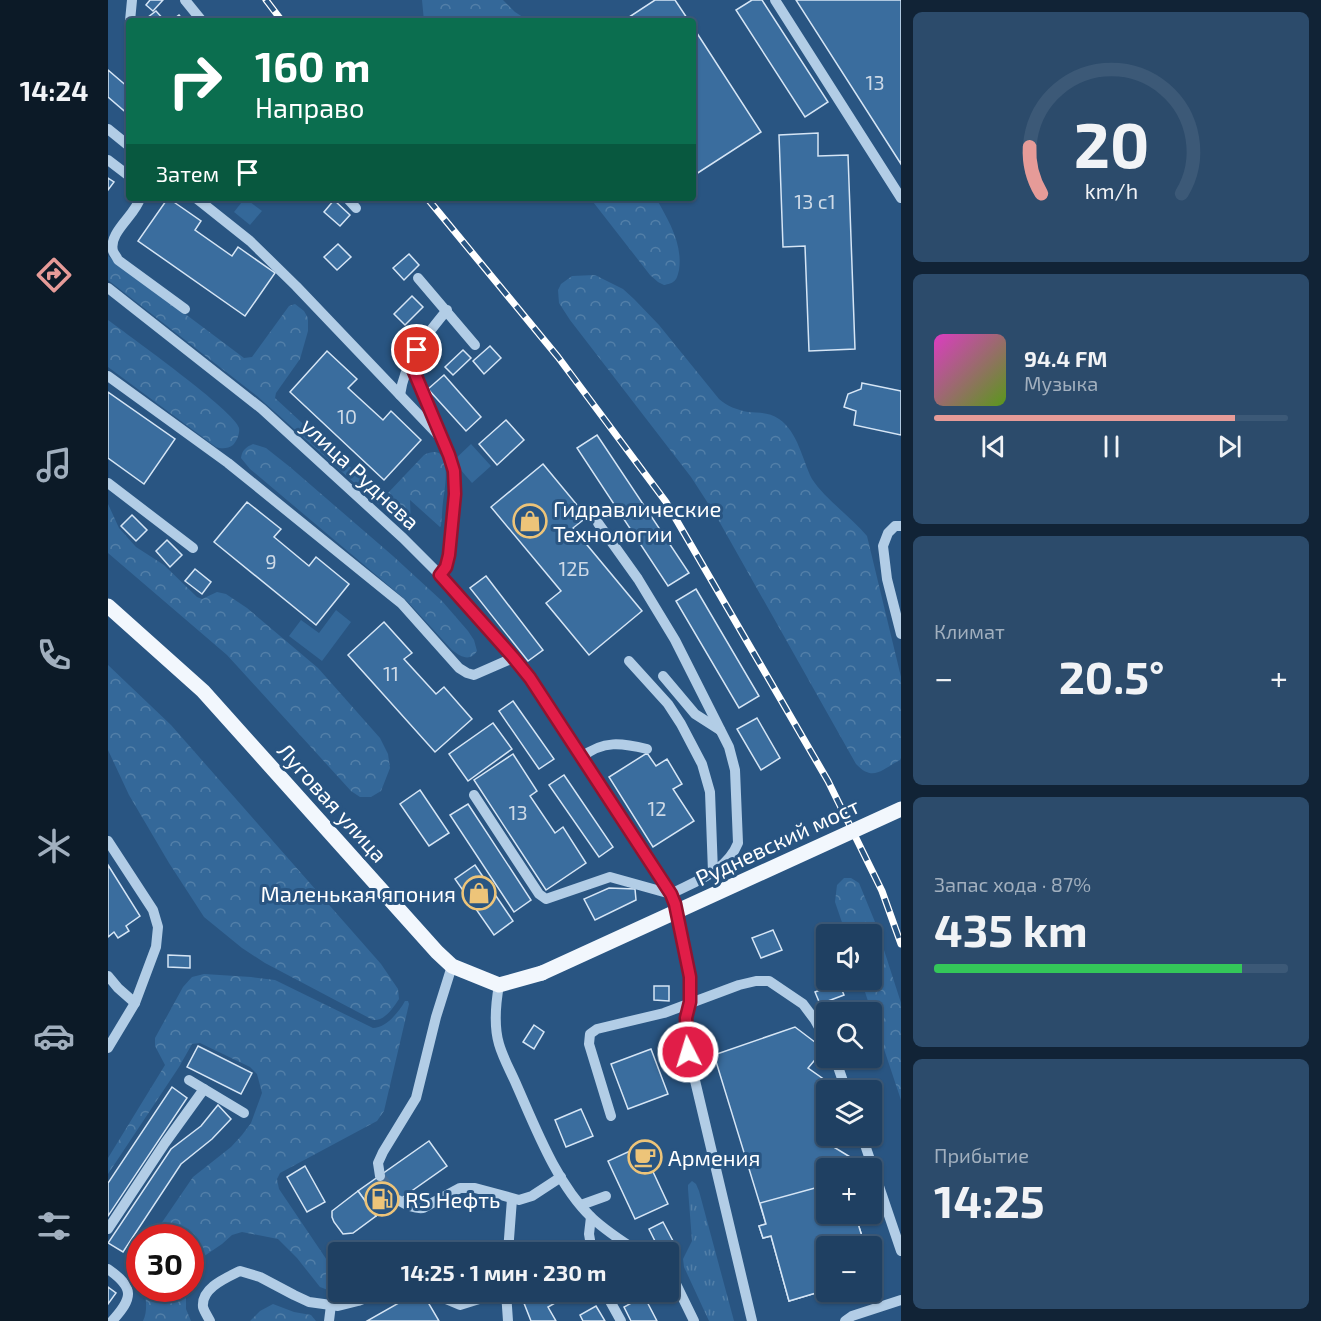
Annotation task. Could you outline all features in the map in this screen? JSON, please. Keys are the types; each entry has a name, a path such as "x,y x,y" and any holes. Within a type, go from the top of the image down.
{"main road":[{"name":"Луговая улица","path":"108,606 203,691 437,952 452,966 499,985"},
{"name":"Рудневский мост","path":"499,985 542,973 901,809"}],"street":[{"path":"130,18 132,0"},
{"path":"185,0 200,18"},
{"path":"775,0 901,198"},
{"path":"108,129 126,144"},
{"path":"108,160 126,174"},
{"path":"139,201 112,242 113,250 118,260 185,309"},
{"path":"200,201 250,241 296,286 441,438"},
{"path":"350,201 356,208"},
{"path":"418,278 475,345"},
{"name":"улица Руднева","path":"108,288 262,409 403,538 440,575 530,678 671,894 690,977 690,1002 686,1018 688,1052 752,1321"},
{"path":"400,395 402,378 410,362 447,310"},
{"path":"410,362 454,471 455,494 449,555 446,567 440,575"},
{"path":"108,376 228,463 401,603 459,668 474,675 513,657"},
{"path":"108,483 193,548"},
{"path":"474,795 542,898 546,899 610,877 671,894 720,868 731,856 738,843 735,770 729,747 675,640 638,579 597,523"},
{"path":"901,526 895,526 888,533 883,546 887,579 901,634"},
{"path":"629,661 668,704 702,764 710,792 713,872"},
{"path":"663,676 695,714 720,730"},
{"path":"582,757 605,744 634,746 647,750"},
{"path":"108,841 153,910 158,927 156,947 135,1003 108,1048"},
{"path":"380,1176 378,1163 383,1152 416,1098 436,1017 452,966"},
{"path":"108,976 135,1003"},
{"path":"611,1116 590,1044 590,1034 597,1029 664,1013 690,1002 756,981 769,981 803,1004 816,1022"},
{"path":"499,985 495,1006 498,1043 532,1122 561,1177 581,1205 591,1217 624,1242"},
{"path":"189,1080 244,1113"},
{"path":"108,1229 204,1089"},
{"path":"864,1146 901,1251"},
{"path":"398,1200 408,1206 423,1208 466,1187 519,1200 531,1196 561,1177"},
{"path":"581,1205 606,1196"},
{"path":"509,1242 513,1199"},
{"path":"590,1242 591,1217"},
{"path":"108,1269 121,1278 128,1290 128,1299 124,1307 112,1321"},
{"path":"210,1321 203,1308 206,1296 214,1285 240,1270 260,1276 309,1302 338,1306 354,1302"},
{"path":"679,1290 694,1321"},
{"path":"845,1321 852,1316 901,1300"},
{"path":"452,1302 460,1305 470,1302"},
{"path":"507,1302 508,1321"},
{"path":"611,1302 621,1321"},
{"path":"329,1321 332,1305"}],"green space":[{"path":"422,0 503,0 524,18 424,18"},
{"path":"243,201 249,201 262,211 250,225 234,212"},
{"path":"592,201 658,201 677,241 679,270 674,281 664,285 650,275"},
{"path":"108,256 244,358 252,357 289,306 295,304 304,311 308,318 308,331 300,359 276,393 275,398 378,493 387,494 424,455 434,452 440,454 444,459 446,477 441,526 410,500 411,527 406,529 257,396 108,280"},
{"path":"595,275 623,289 634,299 659,325 719,399 740,410 771,415 785,424 795,438 817,486 867,536 901,677 900,760 872,773 856,764 715,514 691,477 559,303 558,290 561,284 572,276"},
{"path":"108,320 202,391 233,419 239,430 233,445 224,448 216,447 108,367"},
{"path":"253,444 266,448 290,467 442,601 468,631 477,651 465,657 452,650 407,601 250,469 241,458 245,449"},
{"path":"471,444 491,466 472,483 453,461"},
{"path":"108,504 119,528 136,547 164,565 197,597 202,599 217,592 226,594 247,608 318,668 380,738 388,754 390,768 381,791 371,797 360,797 351,791 227,655 108,553"},
{"path":"336,610 351,622 322,661 289,636 301,620 319,633"},
{"path":"108,665 171,725 381,964 398,989 399,999 385,1016 373,1020 265,963 242,948 204,917 129,795 108,750"},
{"path":"844,878 851,878 859,883 876,924 843,924 835,902 837,885"},
{"path":"882,944 901,1003 901,1100 882,1043 882,1002 868,1002 864,990 882,990"},
{"path":"204,974 275,980 373,1028 387,1022 405,1001 408,1001 384,1111 377,1121 280,1173 277,1179 279,1189 328,1262 328,1290 320,1287 278,1239 242,1232 232,1235 204,1256 204,1224 161,1224 193,1177 231,1147 251,1123 262,1093 257,1074 250,1067 200,1043 192,1044 108,1174 108,1158 165,1065 155,1046 155,1038 183,987 192,977"},
{"path":"692,1181 699,1191 734,1321 709,1321 684,1267 683,1259 692,1241 688,1185"},
{"path":"146,1302 186,1302 191,1321 143,1321"},
{"path":"273,1304 294,1312 311,1315 316,1321 250,1321 260,1311"}],"building":[{"path":"150,0 163,0 153,11 146,5"},
{"path":"655,0 675,0 687,18 628,18"},
{"path":"752,0 762,0 828,102 805,117 736,10"},
{"path":"796,0 901,0 901,164"},
{"path":"156,11 162,18 147,18"},
{"path":"696,32 761,132 696,174"},
{"path":"108,70 126,85 126,112 108,97"},
{"path":"818,133 818,156 848,155 855,349 809,351 805,246 783,247 779,135"},
{"path":"108,178 114,182 108,190"},
{"path":"166,201 172,201 201,221 195,230 232,256 238,247 275,273 245,316 138,241"},
{"path":"335,201 350,215 340,226 324,212"},
{"path":"338,244 351,257 337,270 324,257"},
{"path":"409,254 419,265 404,280 393,268"},
{"path":"412,296 423,307 405,325 394,314"},
{"path":"490,346 501,358 484,374 473,361"},
{"path":"463,350 471,358 453,375 445,367"},
{"path":"327,351 357,379 348,388 383,420 391,411 421,440 384,480 290,392"},
{"path":"444,375 481,417 466,431 428,389"},
{"path":"862,383 901,391 901,435 854,425 856,411 844,407 848,394 861,389"},
{"path":"108,392 175,439 144,484 108,458"},
{"path":"506,420 524,440 497,465 479,444"},
{"path":"597,435 689,573 668,586 577,448"},
{"path":"543,464 587,517 573,528 642,611 589,655 546,603 561,591 491,507"},
{"path":"247,502 281,529 274,537 309,566 316,557 349,584 316,625 214,542"},
{"path":"132,515 147,530 136,541 121,526"},
{"path":"167,540 182,555 170,567 156,551"},
{"path":"195,569 211,582 202,594 185,581"},
{"path":"486,576 543,650 528,661 470,588"},
{"path":"696,589 759,696 739,708 676,601"},
{"path":"384,622 412,653 404,659 436,694 444,687 472,719 435,752 348,655"},
{"path":"513,701 554,759 539,769 499,711"},
{"path":"757,718 780,758 761,770 737,729"},
{"path":"493,723 512,749 468,781 449,754"},
{"path":"647,753 656,766 667,759 682,784 673,789 694,821 653,847 609,777"},
{"path":"513,754 537,791 530,796 555,833 563,827 586,863 546,890 474,780"},
{"path":"564,775 613,847 599,857 549,785"},
{"path":"420,790 449,833 429,846 400,804"},
{"path":"468,804 531,900 514,912 450,815"},
{"path":"108,865 140,916 126,926 129,931 118,938 114,932 108,937"},
{"name":"Маленькая япония","path":"475,865 513,921 494,935 455,879"},
{"path":"609,888 635,889 636,900 595,920 584,899"},
{"path":"773,930 782,950 761,958 752,938"},
{"path":"168,955 190,956 190,968 168,967"},
{"path":"654,986 669,986 669,1001 654,1000"},
{"path":"842,990 844,995 819,1002 815,992"},
{"path":"534,1025 544,1032 534,1049 523,1042"},
{"path":"795,1027 816,1043 816,1058 808,1068 825,1080 816,1080 816,1146 832,1146 852,1158 816,1158 816,1224 858,1224 862,1236 816,1236 816,1293 789,1301 771,1236 763,1238 759,1226 766,1224 714,1055"},
{"path":"198,1046 252,1073 241,1094 187,1067"},
{"path":"651,1049 668,1094 628,1109 611,1064"},
{"path":"172,1087 187,1098 108,1216 108,1183"},
{"path":"218,1105 231,1119 212,1139 181,1164 141,1224 126,1224 126,1247 123,1252 108,1243 171,1149 201,1126"},
{"path":"581,1109 593,1136 566,1147 555,1120"},
{"path":"429,1141 447,1166 376,1216 358,1191"},
{"path":"641,1146 668,1204 635,1219 608,1161"},
{"path":"305,1166 325,1202 307,1212 287,1177"},
{"path":"816,1188 816,1224 858,1224 862,1236 816,1236 816,1293 789,1301 771,1236 763,1238 759,1226 766,1224 760,1203"},
{"path":"358,1191 376,1216 353,1233 343,1234 334,1222 332,1211"},
{"path":"663,1222 673,1241 656,1242 649,1229"},
{"path":"108,1287 116,1293 108,1304"},
{"path":"400,1302 428,1302 439,1321 367,1321"},
{"path":"524,1302 557,1302 548,1307 556,1321 531,1321"},
{"path":"633,1302 647,1302 657,1321 631,1321 624,1307"},
{"path":"596,1306 605,1321 583,1321 580,1315"}],"tunnel":[{"path":"380,1176 398,1200"}],"railway":[{"path":"266,0 280,18"},
{"path":"429,201 558,357 666,502 828,781 882,891 901,944"}],"place":[{"name":"Гидравлические Технологии","path":"530,521"},
{"name":"Маленькая япония","path":"479,893"},
{"name":"Армения","path":"645,1157"},
{"name":"RS Нефть","path":"382,1199"}],"route":[{"path":"417,350 410,362 454,471 455,494 449,555 446,567 440,575 530,678 671,894 690,977 690,1002 686,1018 688,1052"}]}
